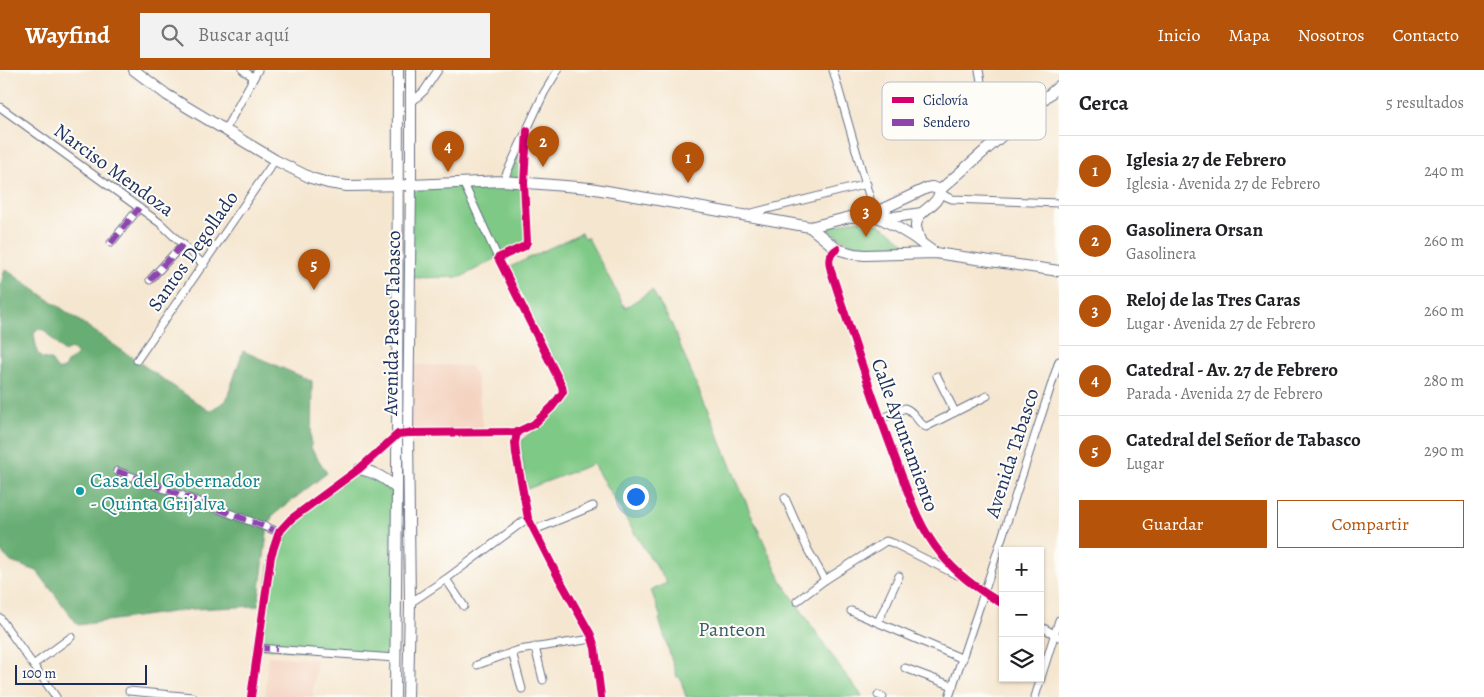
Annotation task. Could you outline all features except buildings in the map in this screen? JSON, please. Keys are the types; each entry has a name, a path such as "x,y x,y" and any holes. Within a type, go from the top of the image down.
{"main road":[{"path":"134,70 167,96 275,160 310,178 328,184 397,186 504,181 590,188 810,227 850,217 872,214 894,217 922,213"},
{"name":"Avenida Paseo Tabasco","path":"398,70 397,186 403,434 410,603 408,697"},
{"name":"Avenida Paseo Tabasco","path":"395,697 397,489 403,434 411,185 411,70"},
{"path":"1046,97 1059,86"},
{"path":"921,243 916,227 922,213 940,197 940,190 998,140"},
{"path":"872,214 927,188 932,187 940,190"},
{"path":"872,214 888,222 935,253"},
{"path":"810,227 836,249 854,254 935,253 1059,271"},
{"path":"359,468 380,475 397,489"}],"street":[{"path":"243,70 253,77"},
{"path":"225,130 258,70"},
{"path":"411,103 424,91 438,70"},
{"path":"504,181 542,99 558,70"},
{"path":"833,70 866,184 872,214"},
{"name":"Narciso Mendoza","path":"0,107 160,223 204,265"},
{"path":"498,258 525,246 528,242 524,183 527,132"},
{"path":"991,140 992,145"},
{"name":"Santos Degollado","path":"137,360 275,160"},
{"path":"251,697 271,556 279,532 291,519 403,434 517,432 542,418 561,397 563,392 562,386 498,258 463,182"},
{"path":"745,215 866,184"},
{"path":"940,190 945,196 952,199 1059,203"},
{"path":"111,243 139,208"},
{"path":"150,280 183,244"},
{"name":"Calle Ayuntamiento","path":"836,249 829,258 830,266 859,358 922,527 941,555 964,578 999,602"},
{"name":"Avenida Tabasco","path":"949,697 1059,361"},
{"path":"937,376 955,412"},
{"path":"881,419 905,408 910,410 921,424 926,427 987,396"},
{"path":"517,432 516,454 528,518 592,639 601,697"},
{"path":"117,472 279,532"},
{"path":"785,498 808,550 825,580"},
{"path":"534,530 594,506"},
{"path":"410,603 446,579 528,518"},
{"path":"797,601 884,541 893,543 964,578"},
{"path":"878,622 899,576"},
{"path":"446,579 464,606"},
{"path":"851,611 963,659"},
{"path":"0,618 56,697"},
{"path":"1035,697 1057,636 1059,620"},
{"path":"1044,628 1057,636"},
{"path":"33,664 71,637"},
{"path":"477,665 512,652 592,639"},
{"path":"536,647 543,680"},
{"path":"257,648 395,658"},
{"path":"512,652 522,689"},
{"path":"905,668 953,686"},
{"path":"129,691 193,697"}],"shaded area":[{"path":"410,365 471,367 477,380 484,431 409,432"},
{"path":"268,656 317,660 312,697 265,697"}],"green space":[{"path":"527,132 527,242 461,277 410,278 411,185 503,181"},
{"path":"864,220 876,223 887,229 906,245 857,245 844,240 826,229 850,221"},
{"name":"Panteon","path":"581,233 584,238 588,238 625,308 652,290 672,325 751,514 782,582 839,666 863,697 686,697 680,677 677,677 659,619 661,618 651,590 667,583 593,464 527,489 520,444 522,440 573,396 506,269"},
{"path":"5,269 209,411 226,401 243,351 312,381 311,448 327,473 272,516 267,533 258,606 194,609 78,625 37,571 11,562 0,551 0,287","holes":["37,329 44,330 64,352 71,349 77,355 67,363 64,369 58,370 51,360 41,358 37,352 34,334"]},
{"path":"359,469 397,489 395,658 257,648 271,556 279,532"}],"marked path":[{"path":"111,243 139,208"},
{"path":"150,280 183,244"},
{"path":"117,471 279,532"},
{"path":"257,648 277,649"}],"cycle path":[{"path":"251,697 271,556 279,532 291,519 359,469 398,434 517,432 534,424 552,407 563,392 562,386 498,258 525,246 527,242 524,183 527,131"},
{"path":"837,249 830,258 831,271 877,409 919,519 933,543 955,569 978,588 999,601"},
{"path":"517,432 516,454 528,518 591,635 595,648 601,697"}],"place":[{"name":"Gasolinera Orsan","path":"543,167"},
{"name":"Catedral - Av. 27 de Febrero","path":"448,172"},
{"name":"Iglesia 27 de Febrero","path":"688,183"},
{"name":"Reloj de las Tres Caras","path":"866,237"},
{"name":"Catedral del Señor de Tabasco","path":"314,290"},
{"name":"Casa del Gobernador - Quinta Grijalva","path":"80,491"}]}
